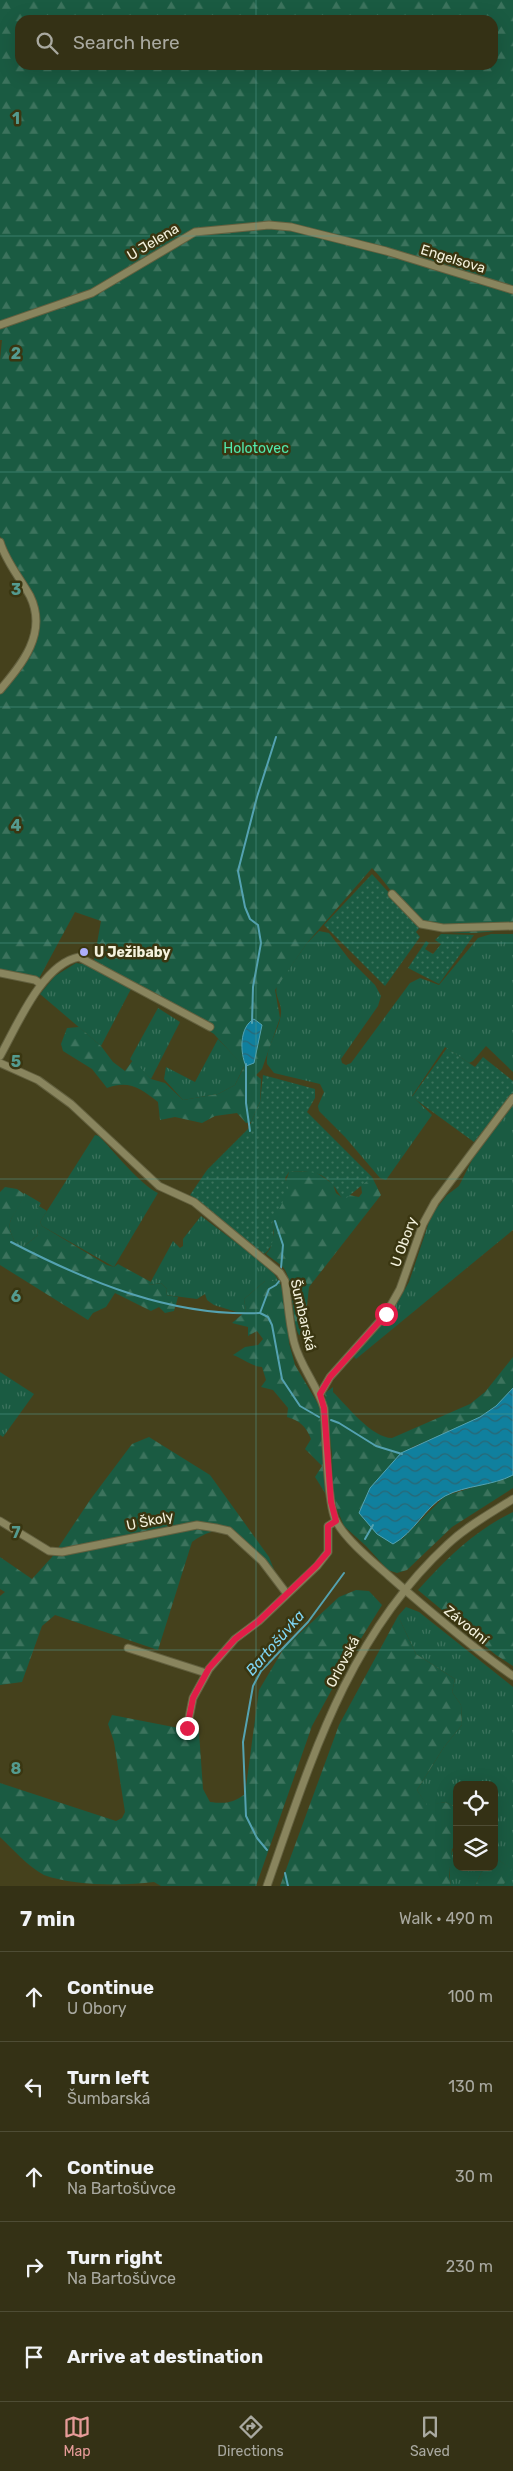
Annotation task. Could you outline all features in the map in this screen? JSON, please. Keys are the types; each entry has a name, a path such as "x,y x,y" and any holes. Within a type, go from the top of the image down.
{"street":[{"name":"U Jelena","path":"0,325 92,294 187,235 204,230 269,225 290,227 386,251"},
{"name":"Engelsova","path":"386,251 513,290"},
{"path":"0,542 11,567 30,598 35,623 31,647 24,661 0,690"},
{"path":"392,894 421,924 443,928 513,926"},
{"path":"0,1056 41,984 68,959 79,957 210,1028"},
{"path":"0,973 34,980 41,984"},
{"name":"Šumbarská","path":"0,1063 38,1080 71,1104 159,1186 194,1202 280,1273 285,1281 294,1342 306,1373 320,1394 324,1408 331,1502 336,1521 362,1552 405,1590"},
{"name":"U Obory","path":"320,1394 330,1377 386,1314 400,1289 423,1224 435,1202 513,1098"},
{"name":"Orlovská","path":"267,1886 320,1735 352,1668 373,1631 405,1590 448,1544 482,1518 513,1499"},
{"name":"U Školy","path":"0,1521 49,1551 62,1552 197,1525 229,1531 262,1561 287,1594"},
{"path":"187,1728 193,1698 206,1673 235,1639 259,1621 328,1552 328,1526 336,1521"},
{"name":"Závodní","path":"405,1590 471,1647 513,1676"},
{"path":"128,1648 206,1673"}],"green space":[{"name":"Holotovec","path":"0,0 513,0 513,928 461,933 435,928 407,911 372,868 307,943 275,990 280,1018 262,1069 256,1075 261,1079 260,1102 251,1122 246,1123 237,1113 215,1116 202,1123 175,1117 160,1120 158,1102 152,1097 140,1089 128,1085 107,1088 92,1069 63,1051 61,1044 67,1028 79,1027 101,1046 113,1062 125,1071 133,1060 151,1079 165,1083 183,1100 218,1094 235,1085 244,1067 214,1034 94,960 101,921 75,912 36,984 0,975 0,693 22,666 32,648 37,627 37,614 0,536 0,360 2,340 0,340"},
{"path":"372,874 420,927 416,932 420,937 385,986 324,925"},
{"path":"319,931 329,933 349,959 375,985 381,996 378,1006 341,1059 342,1063 346,1065 351,1063 410,983 420,978 439,985 478,938 491,934 513,934 513,1072 486,1046 469,1063 445,1047 412,1096 432,1115 386,1180 380,1178 345,1137 319,1111 318,1106 324,1092 320,1084 274,1073 267,1064 268,1051 281,1013 276,993 277,986 307,943"},
{"path":"441,934 474,935 439,984 408,968 426,941 429,943 425,949 433,954 441,944 435,940"},
{"path":"76,963 89,965 131,989 101,1046 40,994 55,976"},
{"path":"158,1008 180,1022 151,1079 130,1059"},
{"path":"218,1039 244,1066 235,1085 218,1094 183,1100 164,1079 166,1067 195,1082"},
{"path":"447,1048 475,1067 483,1057 513,1081 513,1093 474,1142 412,1097"},
{"path":"263,1075 315,1089 315,1098 307,1112 372,1177 344,1200 334,1186 323,1176 307,1172 289,1172 285,1178 289,1190 272,1223 273,1240 270,1248 264,1254 190,1195 207,1170 248,1129 260,1102"},
{"path":"513,1105 513,1230 356,1359 352,1355 400,1298 409,1282 429,1222 436,1209 447,1195 459,1186 472,1160"},
{"path":"95,1135 99,1136 144,1183 158,1193 114,1267 42,1226 40,1222"},
{"path":"314,1171 333,1184 336,1193 344,1199 349,1195 359,1197 362,1193 361,1185 372,1177 381,1195 309,1287 304,1333 299,1335 294,1319 291,1289 286,1272 282,1266 266,1254 270,1249 274,1233 272,1223 289,1172"},
{"path":"5,1187 17,1189 24,1194 10,1224 10,1230 18,1247 23,1247 38,1235 34,1213 39,1206 47,1211 40,1222 42,1226 107,1265 114,1267 118,1264 151,1282 149,1285 161,1283 167,1289 166,1295 178,1297 174,1311 165,1313 159,1307 151,1311 115,1293 106,1307 93,1313 88,1320 0,1265 0,1192"},
{"path":"24,1193 41,1203 35,1213 38,1235 23,1247 18,1247 10,1230 10,1224"},
{"path":"201,1216 270,1268 279,1281 265,1281 244,1299 246,1311 243,1314 214,1305 207,1300 205,1294 197,1299 166,1295 167,1289 161,1283 149,1285 173,1241 180,1248 183,1246 183,1239"},
{"path":"265,1281 279,1281 286,1298 289,1343 295,1365 321,1409 327,1496 315,1477 322,1466 305,1449 311,1439 305,1427 296,1420 287,1417 288,1408 273,1390 261,1387 266,1380 262,1367 233,1355 245,1347 258,1345 263,1339 257,1331 248,1336 248,1327 232,1323 246,1311 244,1299"},
{"path":"513,1357 513,1388 496,1406 457,1429 412,1447 359,1513 377,1534 402,1539 445,1496 513,1475 513,1488 452,1527 407,1570 397,1573 388,1570 344,1526 333,1499 332,1454 325,1393 333,1387 333,1392 368,1427 384,1437 392,1438 470,1404 485,1392"},
{"path":"0,1372 34,1394 3,1437 0,1435"},
{"path":"149,1437 210,1475 269,1557 275,1572 288,1589 231,1530 210,1532 192,1542 158,1650 55,1615 42,1626 22,1682 0,1685 0,1596 5,1592 0,1589 0,1557 32,1579 52,1557 90,1500 132,1444"},
{"path":"513,1512 513,1666 496,1655 418,1590 439,1567 474,1536"},
{"path":"356,1590 369,1591 382,1605 350,1656 312,1726 256,1886 161,1886 154,1882 113,1884 84,1883 56,1879 44,1875 26,1862 0,1837 0,1783 116,1821 122,1818 125,1812 114,1742 108,1724 112,1715 199,1732 203,1789 210,1802 229,1802 241,1797 245,1794 259,1690 284,1648 339,1597"},
{"path":"406,1607 419,1612 513,1687 513,1886 503,1886 511,1869 498,1860 498,1781 453,1781 453,1806 445,1802 427,1806 417,1790 444,1747 462,1725 461,1705 452,1692 455,1679 416,1654 398,1616"},
{"path":"398,1616 416,1654 455,1679 452,1692 461,1705 462,1725 444,1747 417,1790 427,1805 445,1802 453,1806 453,1848 449,1875 451,1886 280,1886 339,1725"},
{"path":"453,1850 453,1871 482,1871 475,1886 451,1886"},
{"path":"498,1860 512,1869 503,1886 475,1886 482,1871 498,1871"}],"water":[{"path":"254,1019 262,1025 254,1063 246,1066 242,1048 243,1034 249,1023"},
{"path":"513,1388 513,1475 445,1496 431,1507 401,1539 393,1544 377,1534 359,1513 370,1488 401,1453 480,1417 496,1406"}],"waterway":[{"path":"252,1023 253,987 261,943 258,925 250,919 245,907 238,871 257,797 276,737"},
{"path":"246,1064 246,1103 250,1131"},
{"path":"275,1221 283,1245 281,1268"},
{"path":"11,1242 70,1271 131,1294 195,1309 227,1313 260,1313"},
{"path":"280,1280 269,1289 260,1313 268,1317 272,1325 282,1379 300,1406 319,1417"},
{"path":"331,1420 376,1446 402,1454"},
{"name":"Bartošůvka","path":"365,1539 373,1525"},
{"name":"Bartošůvka","path":"267,1850 257,1838 246,1816 243,1742 253,1686 261,1671 308,1622 344,1573"},
{"name":"Bartošůvka","path":"285,1873 288,1886"}],"place":[{"name":"U Ježibaby","path":"84,952"}],"route":[{"path":"187,1728 193,1698 209,1668 235,1639 259,1621 328,1552 328,1526 336,1521 331,1502 324,1408 320,1394 330,1377 386,1314"}]}
